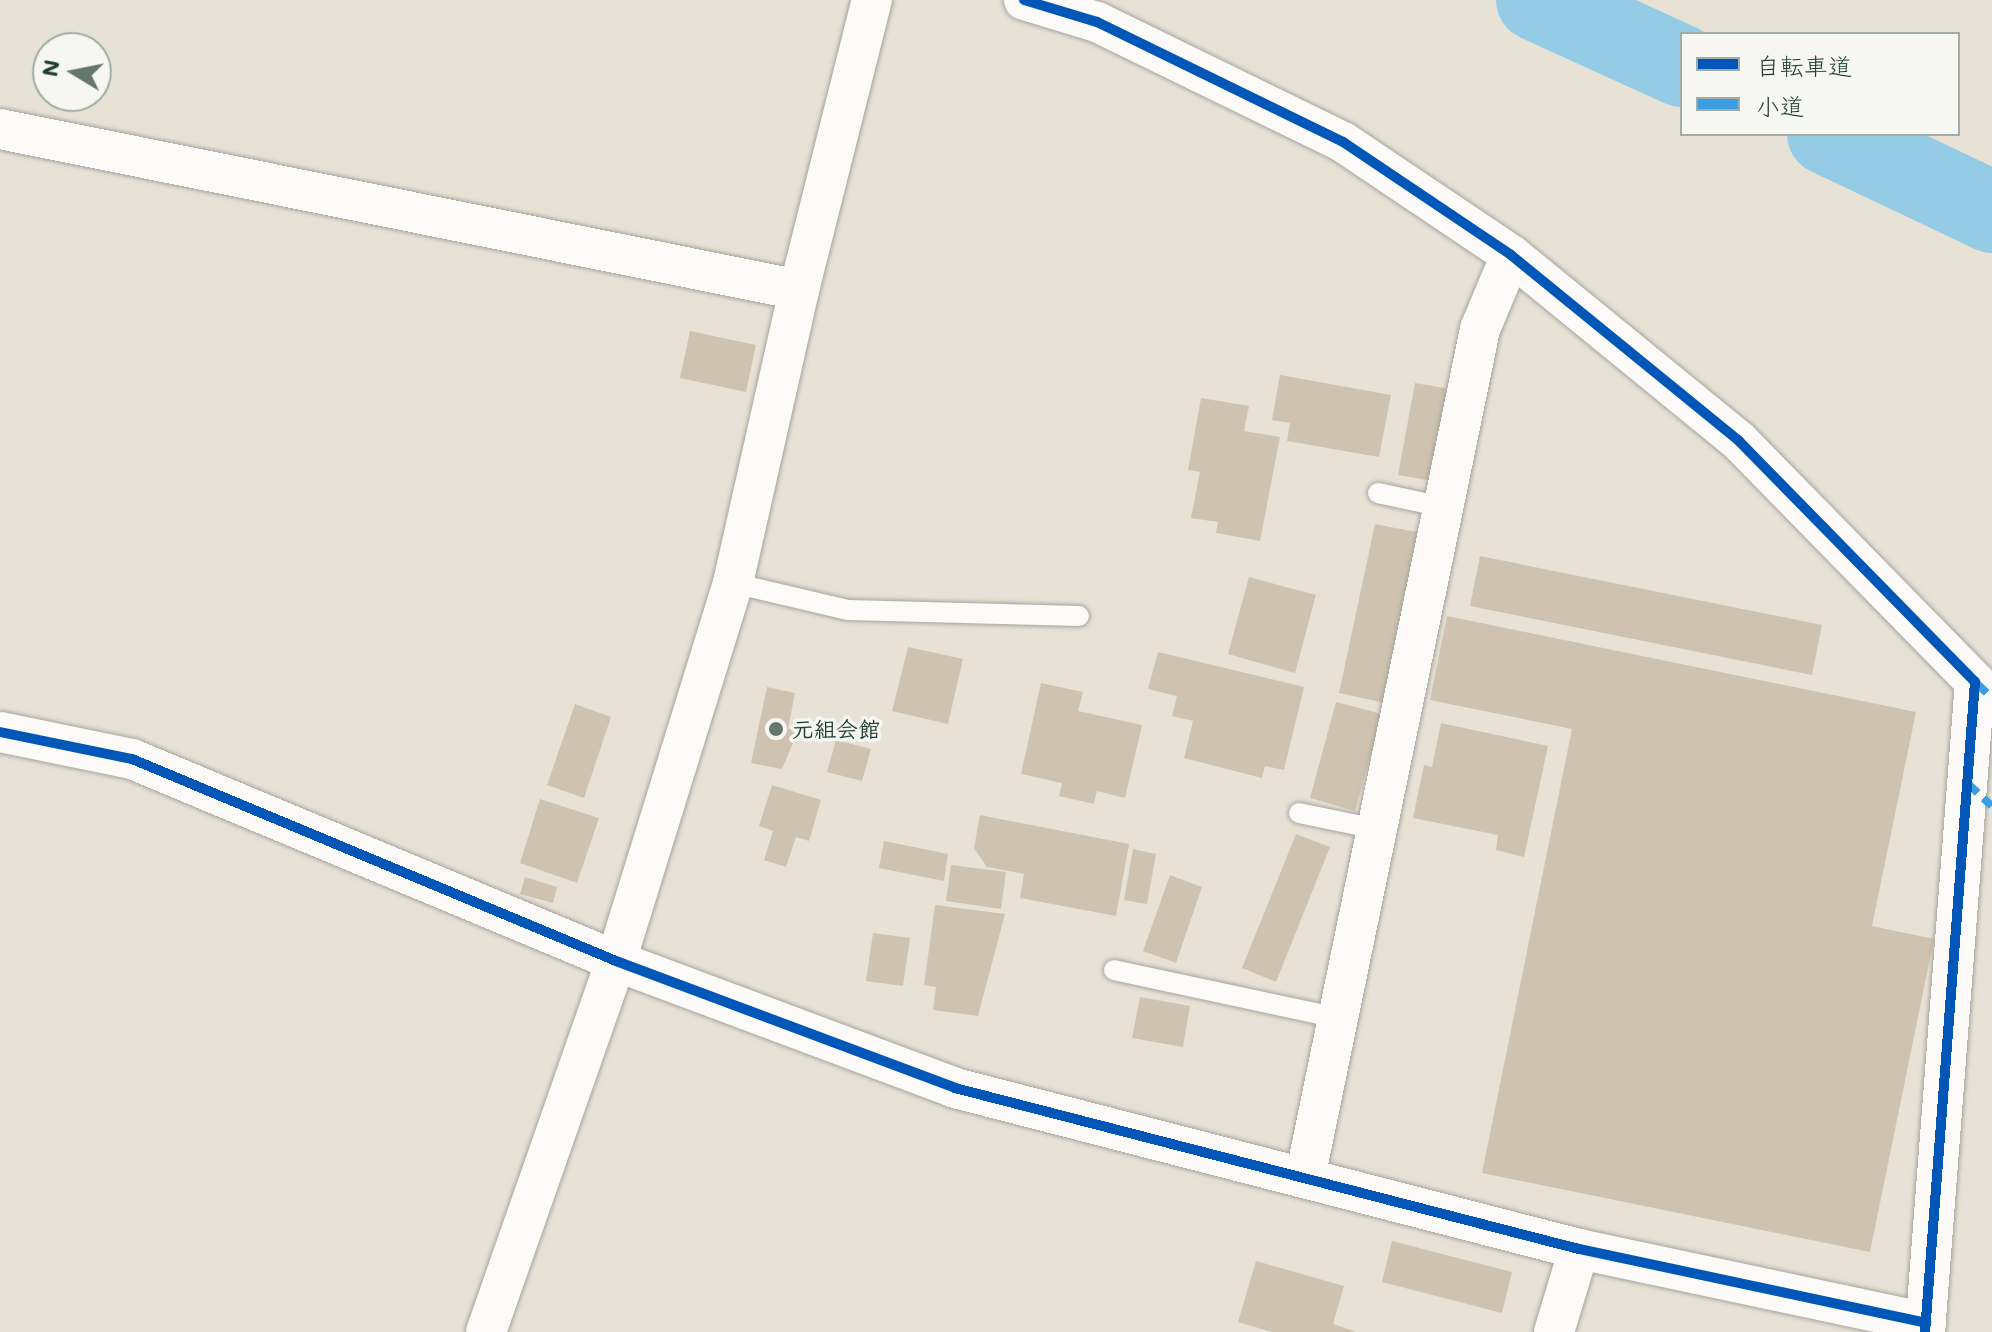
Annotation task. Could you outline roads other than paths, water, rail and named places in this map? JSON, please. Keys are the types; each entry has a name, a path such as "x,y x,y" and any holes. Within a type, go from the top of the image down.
{"street":[{"path":"488,1332 616,961 733,583 799,290 872,0"},
{"path":"0,732 132,759 616,961 955,1088 1579,1249 1926,1328 1975,682 1739,441 1511,255 1343,142 1102,11 1024,0"},
{"path":"0,129 799,290"},
{"path":"1305,1178 1480,329 1511,255"},
{"path":"1554,1332 1579,1249"}],"lane":[{"path":"1378,493 1443,507"},
{"path":"733,583 848,610 1079,616"},
{"path":"1299,813 1376,829"},
{"path":"1114,970 1337,1018"}],"waterway":[{"path":"1537,0 1680,65"},
{"path":"1832,136 1992,212"}],"place":[{"name":"元組会館","path":"776,729"}]}
